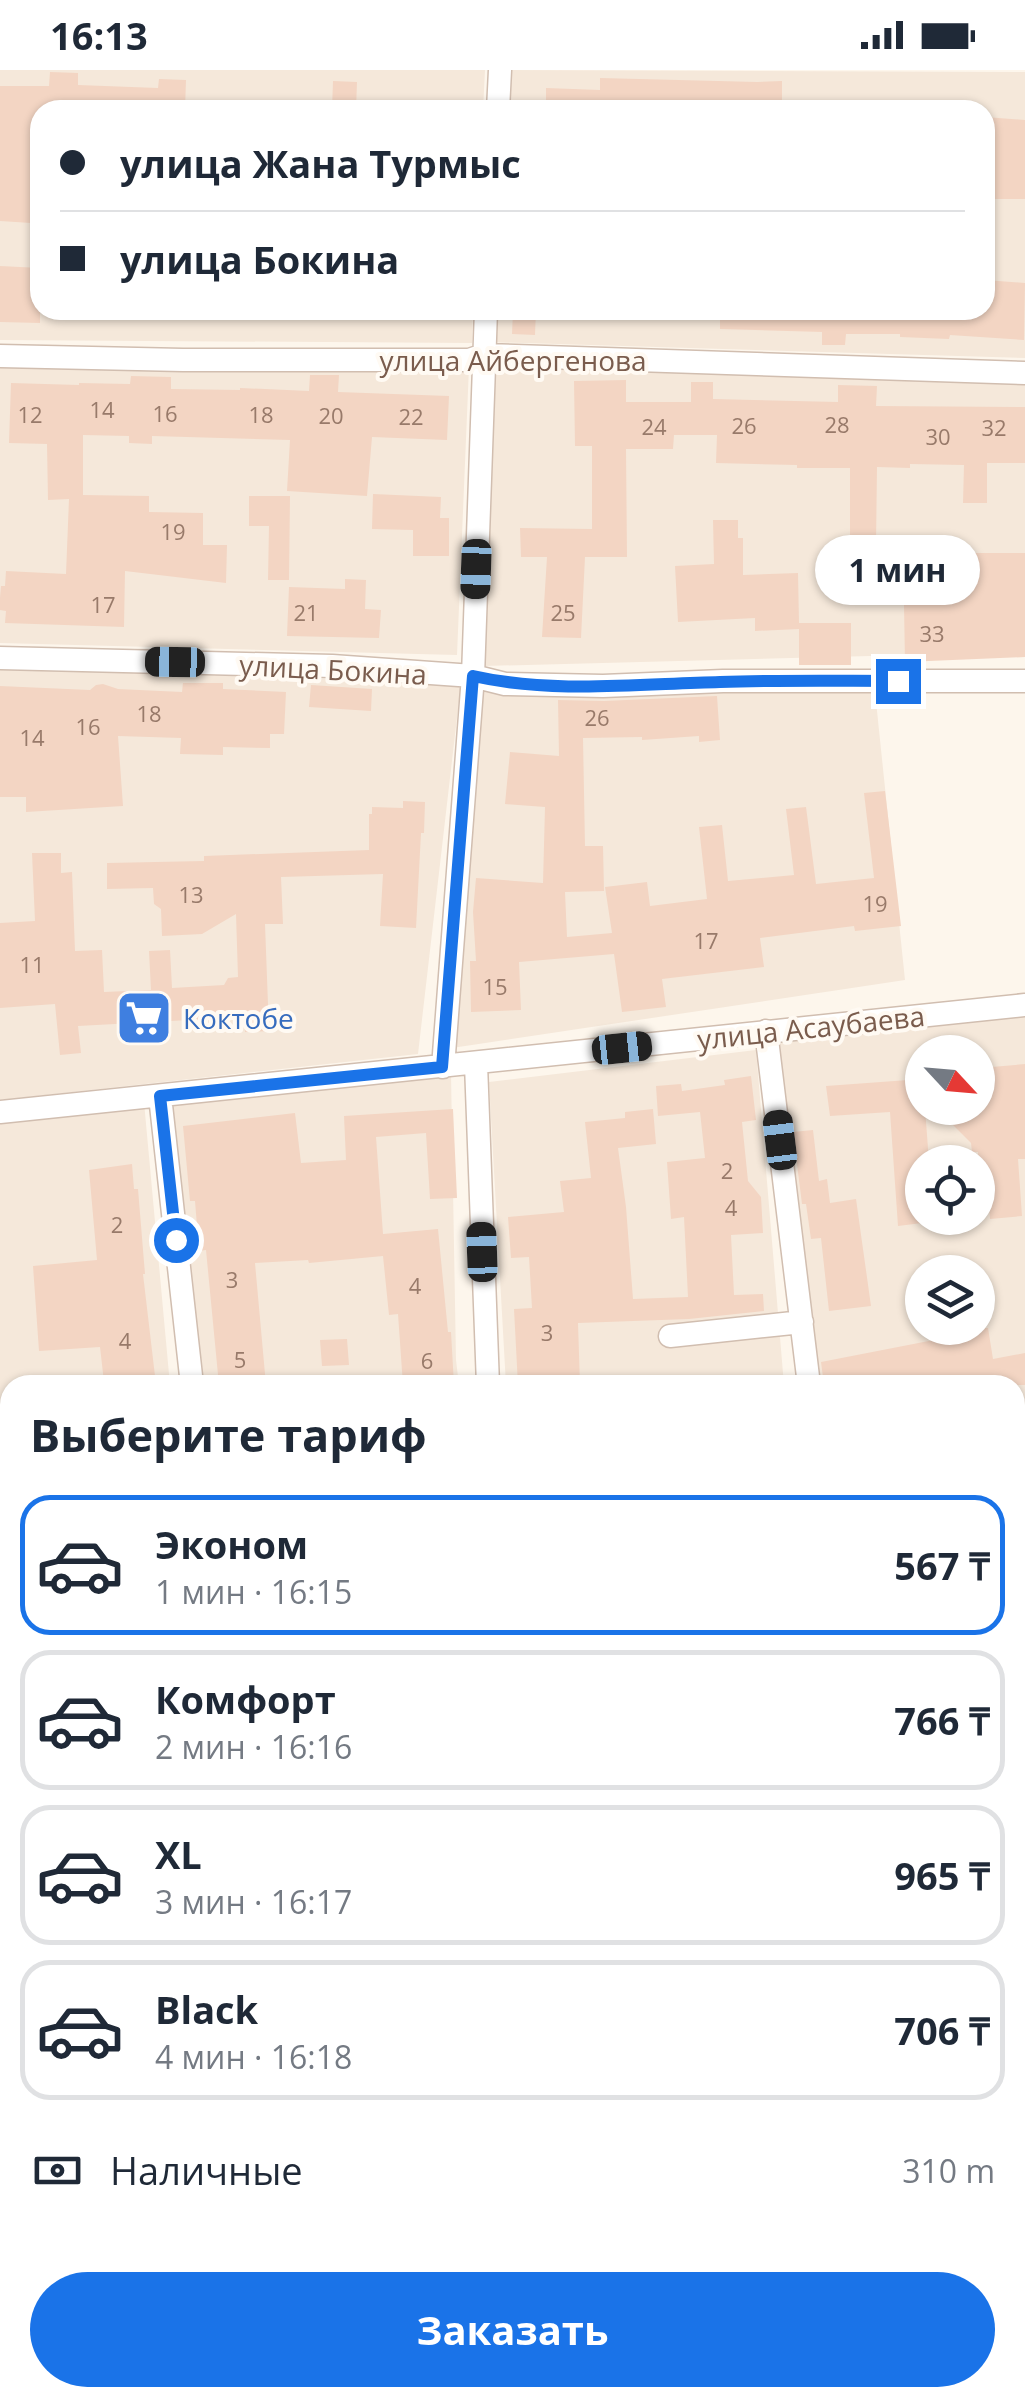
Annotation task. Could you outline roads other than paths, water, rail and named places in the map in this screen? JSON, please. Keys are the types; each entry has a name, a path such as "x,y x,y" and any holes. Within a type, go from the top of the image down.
{"street":[{"path":"498,100 500,70"},
{"path":"442,1067 473,676 486,320"},
{"name":"улица Айбергенова","path":"0,356 469,360 484,355 1025,374"},
{"name":"улица Бокина","path":"0,658 332,666 473,676 506,684 1025,681"},
{"name":"улица Асаубаева","path":"0,1112 1025,1005"},
{"path":"766,1032 808,1375"},
{"path":"476,1064 488,1375"},
{"path":"160,1096 191,1375"},
{"path":"670,1336 802,1322"}],"place":[{"name":"Коктобе","path":"144,1018"}]}
